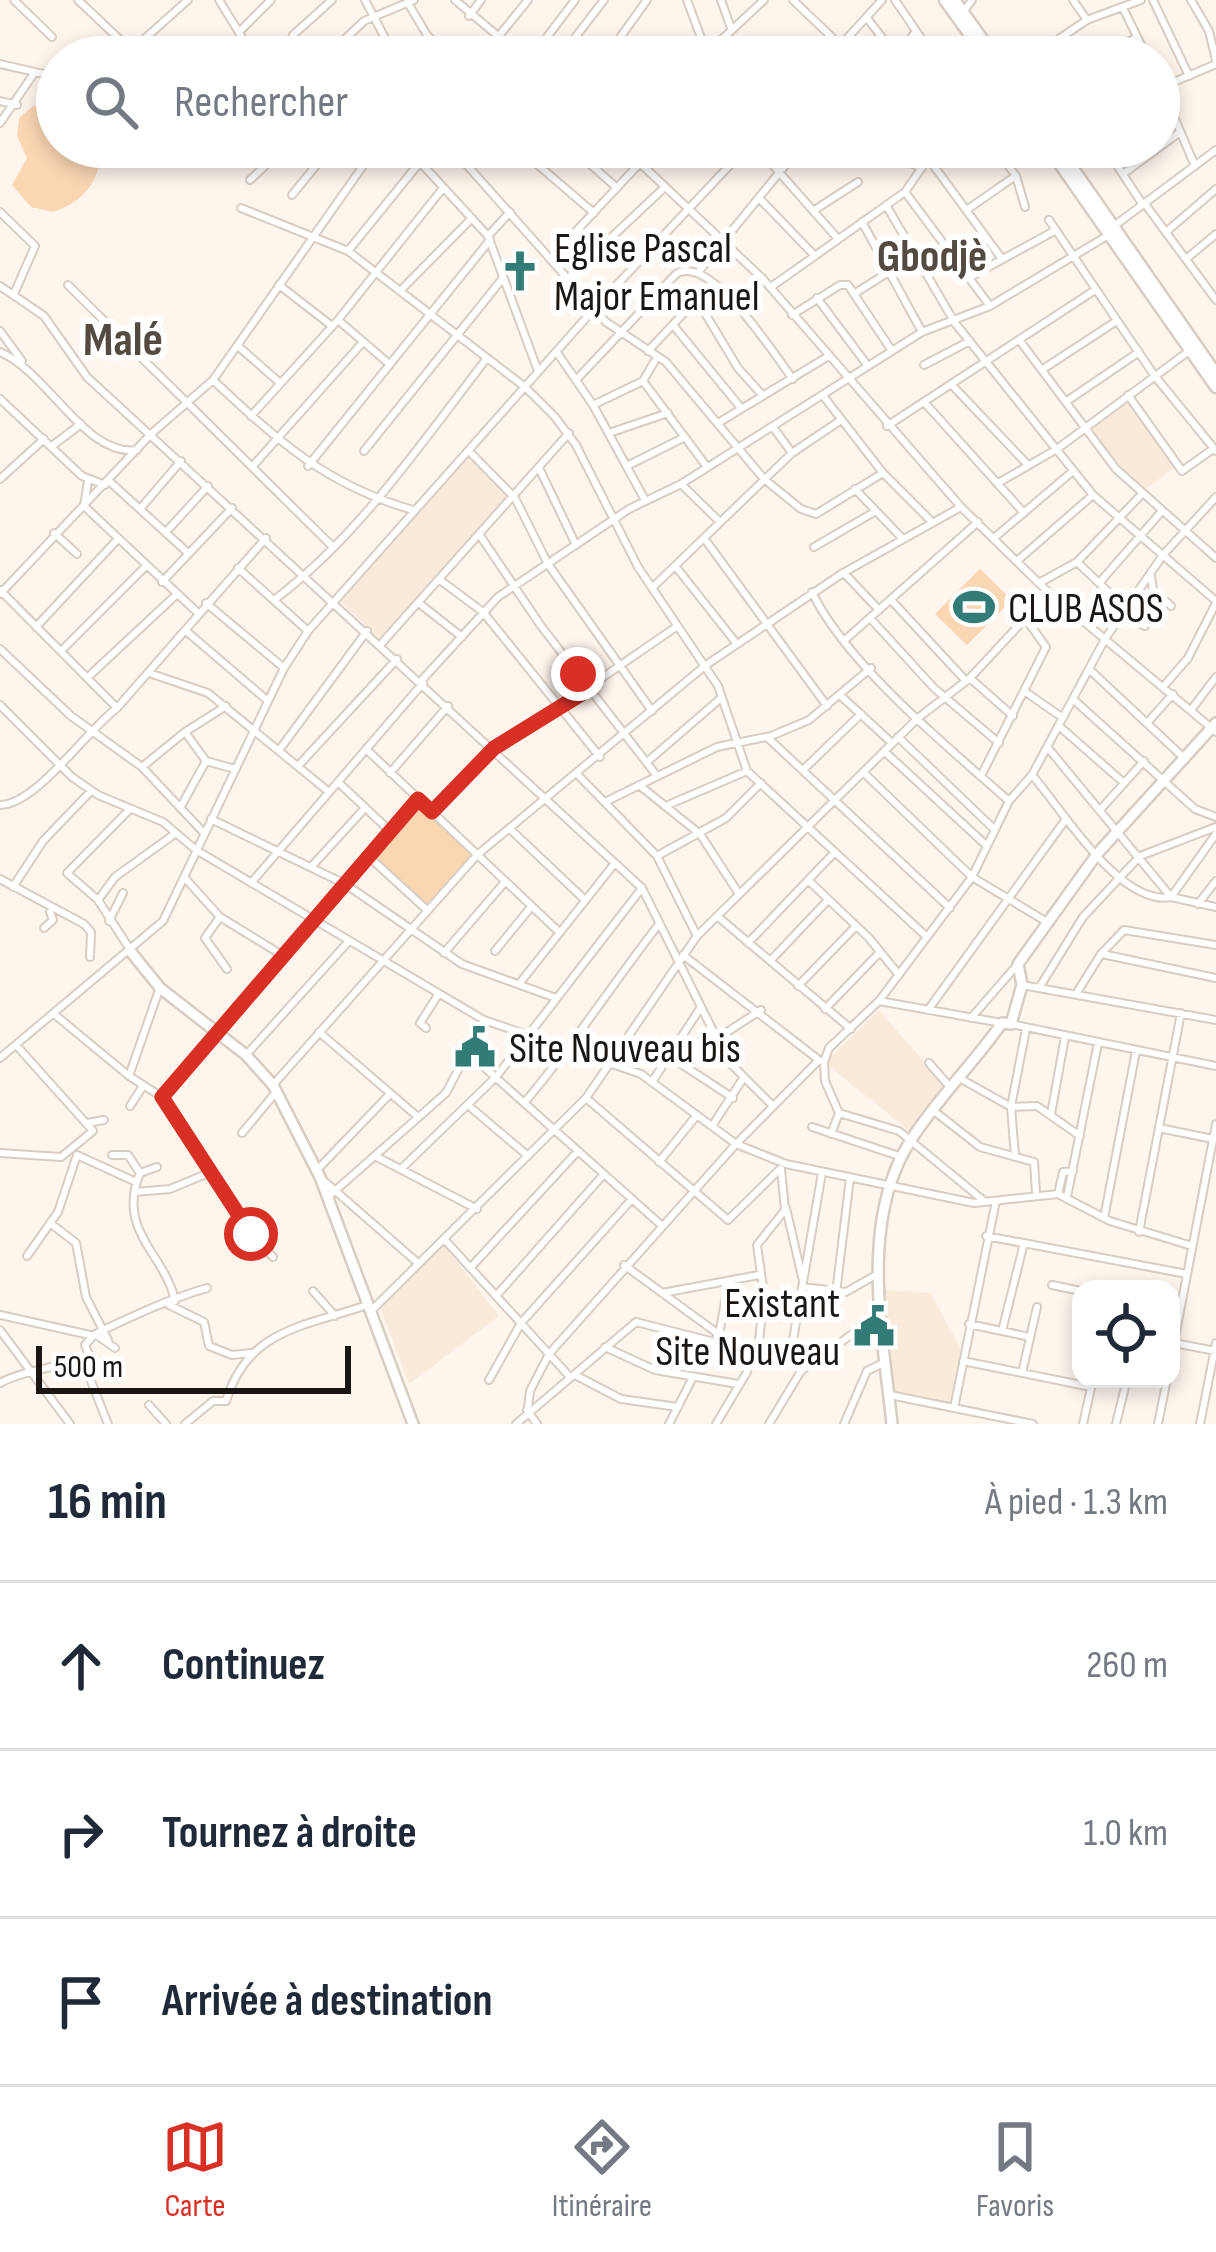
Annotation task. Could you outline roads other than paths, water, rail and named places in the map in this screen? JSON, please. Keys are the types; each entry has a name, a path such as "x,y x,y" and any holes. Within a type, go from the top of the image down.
{"main road":[{"path":"945,0 974,36"},
{"path":"954,0 968,6 982,36"},
{"path":"1064,168 1216,372"},
{"path":"1071,168 1216,387"}],"street":[{"path":"14,0 51,36"},
{"path":"78,0 111,36"},
{"path":"148,36 188,0"},
{"path":"219,0 241,36"},
{"path":"256,0 263,7"},
{"path":"239,32 272,0"},
{"path":"293,36 332,0"},
{"path":"365,0 383,36"},
{"path":"455,0 492,36"},
{"path":"469,17 481,0"},
{"path":"502,36 527,0"},
{"path":"548,36 575,0"},
{"path":"576,36 604,0"},
{"path":"621,36 646,0"},
{"path":"687,0 699,36"},
{"path":"721,0 731,28"},
{"path":"724,36 764,0"},
{"path":"793,0 834,36"},
{"path":"806,12 816,0"},
{"path":"850,36 882,0"},
{"path":"895,0 919,36"},
{"path":"1072,0 1087,20"},
{"path":"1065,36 1087,20 1142,0"},
{"path":"1153,0 1170,36"},
{"path":"1180,78 1216,62 1205,22 1191,0"},
{"path":"350,36 373,16 411,2 428,36"},
{"path":"1124,8 1137,36"},
{"path":"867,18 881,36"},
{"path":"912,36 916,31"},
{"path":"1180,57 1189,76"},
{"path":"0,64 35,72 17,105 0,123"},
{"path":"0,101 17,105"},
{"path":"1180,132 1195,166"},
{"path":"251,883 483,612 513,585 645,500 681,484 824,397 922,332 955,323 1076,259 1216,150"},
{"path":"250,180 263,168"},
{"path":"292,195 314,168"},
{"path":"117,708 1,592 151,434 213,380 361,168"},
{"path":"348,251 412,168"},
{"path":"428,168 489,238 539,373"},
{"path":"469,168 594,309 620,333 658,356 764,479 809,513 883,473"},
{"path":"542,168 594,213"},
{"path":"595,168 617,188"},
{"path":"552,258 635,168"},
{"path":"645,168 771,287 847,381 961,507 1049,593 1215,728 1097,854 1018,964 970,1018"},
{"path":"0,1058 163,921 284,668 308,631 594,309 728,168"},
{"path":"771,287 905,192 922,168"},
{"path":"936,168 1002,259"},
{"path":"1010,168 1024,207"},
{"path":"1118,168 1213,288 1216,300"},
{"path":"1123,175 1131,168"},
{"path":"700,270 778,170 838,239"},
{"path":"968,209 1016,176"},
{"path":"815,209 858,182"},
{"path":"568,278 665,187"},
{"path":"251,416 335,323 443,188"},
{"path":"1166,232 1216,189"},
{"path":"905,192 990,306"},
{"path":"758,198 814,255"},
{"path":"886,205 955,323 1073,471 1093,495 1216,602 1187,658 1163,687"},
{"path":"241,208 348,251 525,387 569,433 652,588 706,665 747,771 927,937"},
{"path":"308,466 386,362 511,211"},
{"path":"0,212 34,246 14,294"},
{"path":"400,291 472,218"},
{"path":"1049,220 1154,375 1214,450 1182,471 1128,395"},
{"path":"862,223 922,332"},
{"path":"968,278 1056,230"},
{"path":"1186,259 1216,234"},
{"path":"578,380 681,270 700,270 793,379"},
{"path":"857,292 887,272"},
{"path":"364,451 503,278"},
{"path":"648,351 712,283"},
{"path":"68,285 333,547"},
{"path":"279,285 386,362"},
{"path":"792,315 840,285 857,292 892,351"},
{"path":"0,286 44,316 87,377 334,599 643,888 717,1038 744,1077 773,1106"},
{"path":"887,426 1095,290"},
{"path":"817,298 868,366"},
{"path":"697,300 738,368 763,396"},
{"path":"1043,369 1116,321"},
{"path":"673,326 741,408"},
{"path":"0,331 14,344 24,364 81,424 115,451 123,466"},
{"path":"1020,340 1084,428 1142,494 1216,558"},
{"path":"924,365 970,341"},
{"path":"252,466 363,342"},
{"path":"14,344 1,353 24,364"},
{"path":"238,345 280,383"},
{"path":"998,483 1057,449 1189,351"},
{"path":"1067,401 1139,352"},
{"path":"558,353 629,465 645,500"},
{"path":"593,405 643,381 658,356"},
{"path":"718,423 827,357"},
{"path":"274,600 307,575 376,500 487,358"},
{"path":"213,380 308,466 376,500 414,511"},
{"path":"643,381 707,467"},
{"path":"951,384 1027,464"},
{"path":"824,397 883,473 930,520"},
{"path":"0,399 88,481 107,483 188,553"},
{"path":"924,402 1024,513"},
{"path":"609,434 668,412"},
{"path":"652,588 792,453 841,420"},
{"path":"52,446 81,424"},
{"path":"772,427 792,453"},
{"path":"381,644 569,433"},
{"path":"629,465 686,436"},
{"path":"0,478 44,439"},
{"path":"115,451 139,450"},
{"path":"469,451 515,497 548,564 652,711"},
{"path":"140,509 181,461"},
{"path":"540,470 575,545"},
{"path":"994,538 1073,471"},
{"path":"84,506 88,481"},
{"path":"681,484 720,522"},
{"path":"166,532 208,486"},
{"path":"854,487 902,538"},
{"path":"1039,583 1076,562 1142,494"},
{"path":"1017,561 1093,495"},
{"path":"536,1424 528,1409 530,1391 549,1354 736,1144 879,1001 972,877 1010,801 1032,776 1106,639 1163,555 1216,497"},
{"path":"84,506 198,613"},
{"path":"242,1133 320,1032 477,855 578,776 706,665 812,592 930,520 961,507"},
{"path":"162,582 232,508"},
{"path":"814,547 876,511"},
{"path":"1100,582 1162,512"},
{"path":"846,639 978,522"},
{"path":"54,533 77,554"},
{"path":"479,534 657,776"},
{"path":"0,805 24,801 90,729 152,674 206,603 266,538"},
{"path":"704,538 770,621 826,706"},
{"path":"37,627 117,540"},
{"path":"1076,562 1141,622 1156,614"},
{"path":"61,651 146,566"},
{"path":"676,567 736,644"},
{"path":"238,568 308,631"},
{"path":"1151,572 1153,590 1172,606"},
{"path":"843,573 879,610"},
{"path":"440,580 483,612 600,757"},
{"path":"812,592 846,639 917,718 1010,801"},
{"path":"185,1424 214,1401 224,1404 237,1370 260,1342 372,1306 445,1240 586,1098 697,936 917,718 968,679 1049,593"},
{"path":"88,677 176,595"},
{"path":"890,600 968,679 1013,716"},
{"path":"206,603 284,668"},
{"path":"420,604 462,637"},
{"path":"870,618 946,697 999,743"},
{"path":"981,776 1047,644 1026,619"},
{"path":"432,812 495,749 561,710 676,627"},
{"path":"185,631 268,701"},
{"path":"280,750 367,631"},
{"path":"0,649 90,729 142,767 204,833"},
{"path":"298,766 397,658"},
{"path":"604,802 735,742 766,737 826,706 871,668"},
{"path":"1090,669 1184,758"},
{"path":"152,674 199,688 255,728 329,792"},
{"path":"1191,710 1216,677"},
{"path":"1026,693 1124,783"},
{"path":"1148,723 1173,694"},
{"path":"840,696 995,830"},
{"path":"646,762 722,698"},
{"path":"1074,700 1197,810 1216,817"},
{"path":"142,767 226,706"},
{"path":"390,772 448,706"},
{"path":"1,709 29,730 56,764 91,791 157,818 196,850 438,995 484,1020 652,1082 736,1144 783,1166 983,1202 1033,1191 1058,1194 1139,1232 1192,1246"},
{"path":"802,771 861,714"},
{"path":"185,732 206,761 235,770"},
{"path":"766,737 950,908"},
{"path":"1048,748 1172,897"},
{"path":"366,749 559,932"},
{"path":"884,751 987,846"},
{"path":"180,808 206,761"},
{"path":"1100,810 1144,761"},
{"path":"666,806 747,771"},
{"path":"863,772 972,877 1047,922"},
{"path":"578,776 657,856 697,936"},
{"path":"1032,776 1119,878 1156,898 1172,897 1216,908"},
{"path":"338,782 390,831"},
{"path":"657,856 726,818 761,783"},
{"path":"639,785 700,834 739,895"},
{"path":"13,887 38,847 91,791"},
{"path":"162,1097 418,799"},
{"path":"310,867 365,808"},
{"path":"130,809 67,873 98,900 160,988 246,1055 275,1088 331,1194 413,1424"},
{"path":"211,819 345,884 444,953 556,998"},
{"path":"928,1010 1066,820"},
{"path":"510,829 585,900"},
{"path":"1039,988 1083,917 1140,856 1216,830"},
{"path":"1172,897 1216,830"},
{"path":"98,900 115,877 176,833"},
{"path":"748,943 835,852"},
{"path":"368,856 428,910"},
{"path":"519,984 615,863"},
{"path":"184,878 220,917 282,955"},
{"path":"0,879 88,927 90,957"},
{"path":"808,880 899,975"},
{"path":"1198,904 1216,881"},
{"path":"444,953 504,883"},
{"path":"400,1169 496,1077 643,888"},
{"path":"109,921 123,893"},
{"path":"770,961 829,899"},
{"path":"495,951 531,907"},
{"path":"44,928 53,920 48,909"},
{"path":"717,916 851,1029"},
{"path":"220,917 205,938 227,968"},
{"path":"524,1102 569,1051 590,1013 659,922"},
{"path":"798,986 856,926"},
{"path":"1076,994 1101,954 1124,930 1216,945"},
{"path":"246,1055 348,941"},
{"path":"825,1010 880,952"},
{"path":"1101,954 1216,978"},
{"path":"681,958 760,1010 808,1055 822,1061"},
{"path":"892,1424 879,1271 890,1187 911,1139 1007,1023 1022,985 1018,964"},
{"path":"1022,985 1216,1020"},
{"path":"129,1076 160,988"},
{"path":"426,1028 420,1023 438,995"},
{"path":"879,1001 1216,1066"},
{"path":"652,1082 701,1007"},
{"path":"717,1038 760,1010"},
{"path":"1139,1232 1181,1013"},
{"path":"54,1014 162,1097 273,1257"},
{"path":"331,1194 446,1093 484,1020"},
{"path":"1015,1158 1011,1107 1026,1029"},
{"path":"320,1032 418,1118"},
{"path":"1051,1114 1065,1037"},
{"path":"1067,1197 1099,1043"},
{"path":"16,1045 90,1125 90,1137 75,1154 50,1223 27,1256"},
{"path":"808,1055 829,1048"},
{"path":"1104,1218 1136,1050"},
{"path":"466,1051 662,1226"},
{"path":"669,1056 734,1097"},
{"path":"822,1061 838,1113 831,1134"},
{"path":"929,1063 952,1090"},
{"path":"712,1126 744,1077"},
{"path":"961,1079 1011,1107 1037,1106 1079,1136"},
{"path":"130,1106 143,1086"},
{"path":"318,1173 390,1094"},
{"path":"586,1098 731,1221 783,1166"},
{"path":"469,1106 528,1156"},
{"path":"934,1111 980,1147 1035,1163 1033,1191"},
{"path":"838,1113 885,1124 911,1139 983,1202 989,1217"},
{"path":"659,1162 698,1115"},
{"path":"90,1125 104,1120"},
{"path":"1180,1296 1213,1156 1216,1124"},
{"path":"812,1127 902,1157"},
{"path":"1159,1128 1213,1139"},
{"path":"470,1268 578,1151"},
{"path":"1,1155 54,1158 75,1154 138,1177 157,1167"},
{"path":"112,1155 128,1155 138,1177 140,1238 172,1303 203,1322 208,1345 228,1354 251,1353"},
{"path":"374,1156 477,1209"},
{"path":"783,1166 786,1208 802,1284"},
{"path":"1058,1194 1064,1172 1073,1171"},
{"path":"135,1192 170,1189 212,1172"},
{"path":"790,1357 822,1173"},
{"path":"496,1296 604,1174"},
{"path":"836,1293 850,1178"},
{"path":"331,1194 419,1264"},
{"path":"489,1380 521,1323 632,1199"},
{"path":"954,1408 989,1217 996,1201"},
{"path":"716,1424 747,1372 753,1350 764,1295 758,1241 786,1208"},
{"path":"50,1223 78,1246 96,1334"},
{"path":"986,1236 1187,1274"},
{"path":"445,1240 572,1376 621,1400 674,1410"},
{"path":"1002,1331 1024,1243"},
{"path":"625,1265 735,1346"},
{"path":"802,1284 836,1293 868,1284 879,1271"},
{"path":"662,1293 760,1275"},
{"path":"718,1334 729,1281"},
{"path":"1052,1285 1072,1289"},
{"path":"108,1424 87,1370 92,1359 85,1342 132,1312 172,1303 207,1288"},
{"path":"313,1291 335,1316"},
{"path":"1022,1373 1037,1307"},
{"path":"770,1424 793,1379 880,1314"},
{"path":"0,1315 96,1334 116,1348"},
{"path":"516,1424 528,1409 636,1322 790,1357 809,1366"},
{"path":"969,1324 1030,1337"},
{"path":"0,1330 70,1424"},
{"path":"1180,1344 1215,1348 1200,1424"},
{"path":"605,1347 642,1366 738,1384"},
{"path":"963,1361 1072,1380"},
{"path":"844,1424 867,1371 885,1362"},
{"path":"0,1383 29,1370 44,1372 64,1363"},
{"path":"670,1424 692,1379"},
{"path":"1083,1424 1091,1388"},
{"path":"1116,1424 1125,1388"},
{"path":"1158,1424 1165,1388"},
{"path":"889,1395 1033,1424"},
{"path":"148,1405 166,1424"}],"place":[{"name":"Eglise Pascal Major Emanuel","path":"520,271"},
{"name":"CLUB ASOS","path":"974,607"},
{"name":"Site Nouveau bis","path":"475,1047"},
{"name":"Existant Site Nouveau","path":"874,1326"}],"district":[{"name":"Gbodjè","path":"932,255"},
{"name":"Malé","path":"123,338"}]}
